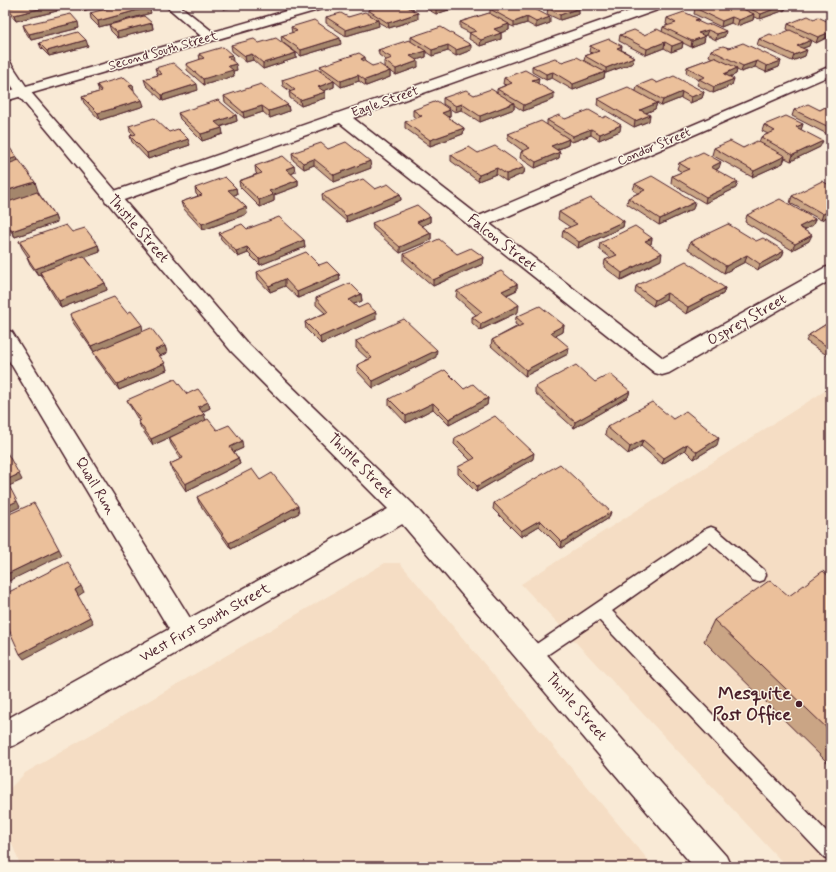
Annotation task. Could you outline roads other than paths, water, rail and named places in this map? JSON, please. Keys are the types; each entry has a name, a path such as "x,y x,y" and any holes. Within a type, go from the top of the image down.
{"street":[{"path":"171,5 211,37"},
{"name":"Second South Street","path":"14,94 320,5"},
{"name":"Eagle Street","path":"112,198 659,5"},
{"name":"Thistle Street","path":"5,65 14,94 112,198 239,347 405,511 715,867"},
{"name":"Condor Street","path":"477,223 831,70"},
{"name":"Falcon Street","path":"342,117 662,368"},
{"name":"Osprey Street","path":"662,368 831,272"},
{"name":"Quail Run","path":"5,337 186,634"},
{"name":"West First South Street","path":"5,735 405,511"}],"lane":[{"path":"532,656 711,533 758,575"},
{"path":"600,610 831,850"}],"place":[{"name":"Mesquite Post Office","path":"799,704"}]}
